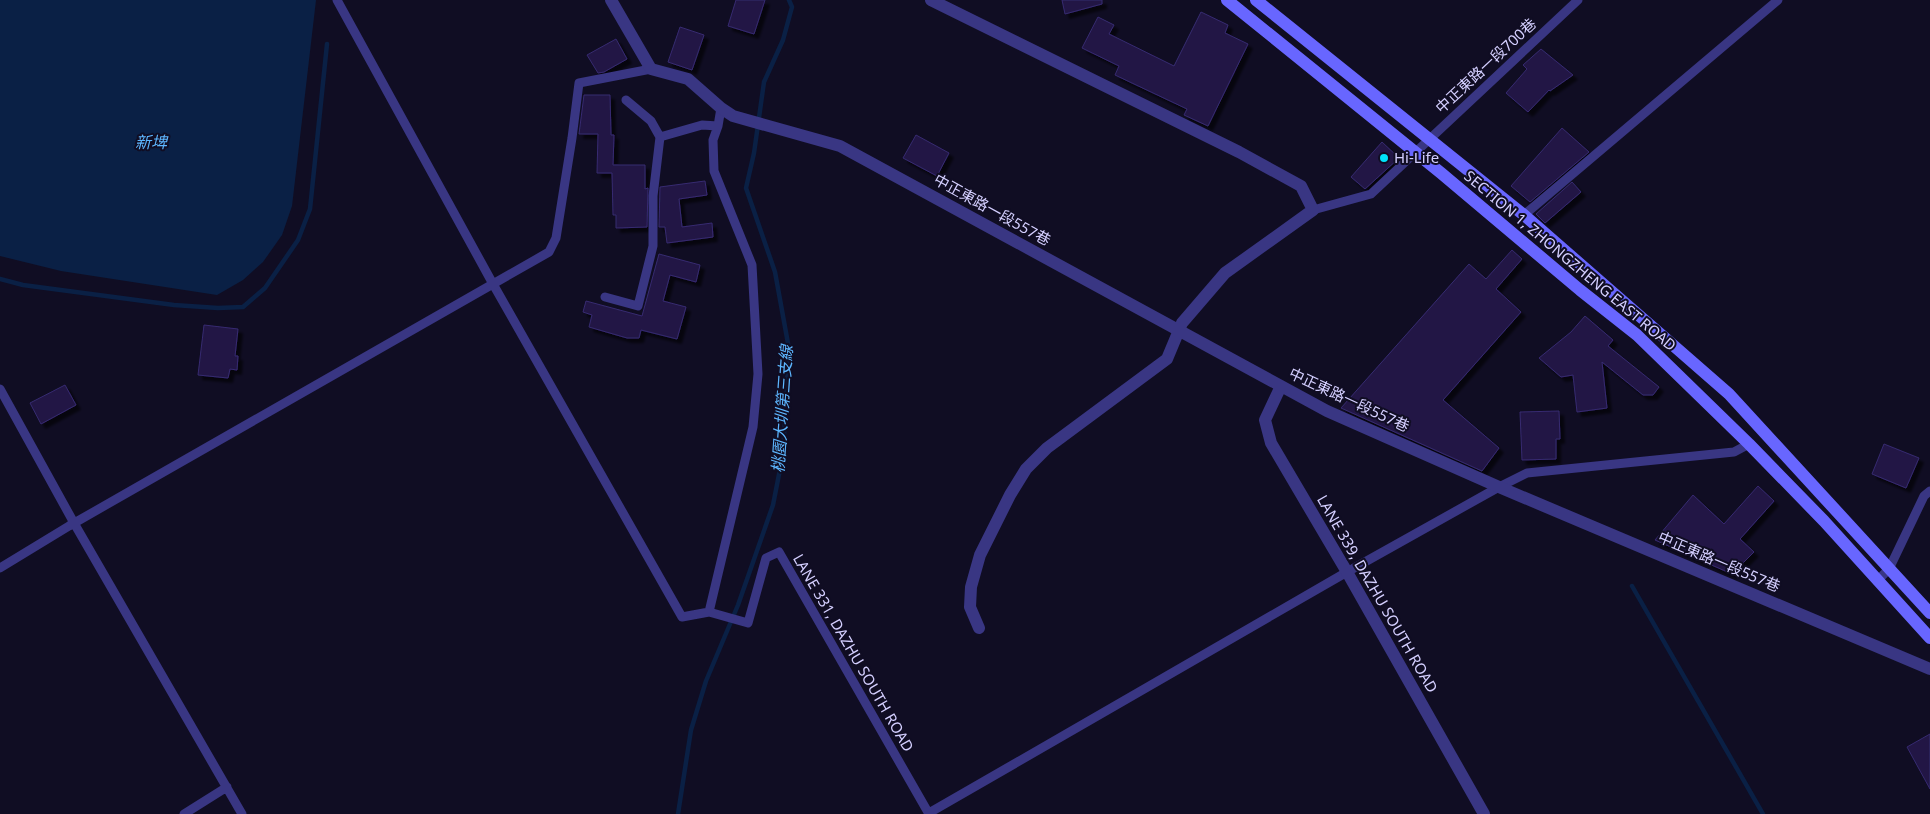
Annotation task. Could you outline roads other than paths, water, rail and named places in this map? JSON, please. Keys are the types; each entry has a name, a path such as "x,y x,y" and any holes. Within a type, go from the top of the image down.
{"main road":[{"name":"SECTION 1, ZHONGZHENG EAST ROAD","path":"1227,0 1462,190 1580,290 1637,335 1749,444 1824,521 1877,582 1930,638"},
{"name":"SECTION 1, ZHONGZHENG EAST ROAD","path":"1256,0 1524,215 1730,394 1930,612"}],"street":[{"path":"611,0 651,69 688,79 721,108"},
{"path":"931,0 1238,152 1301,186 1313,210 1225,273 1182,322 1167,358 1047,448 1026,469 1010,495 980,555 971,587 970,607 979,628"},
{"name":"中正東路一段557巷","path":"721,108 733,116 772,125 840,146 1327,411 1499,487 1930,669"},
{"name":"LANE 339, DAZHU SOUTH ROAD","path":"1281,386 1265,420 1271,443 1347,572 1484,814"}],"lane":[{"path":"337,0 493,284 682,617 709,612 753,427 758,374 752,265 714,171 713,140 721,108"},
{"name":"中正東路一段700巷","path":"1313,210 1371,194 1578,0"},
{"path":"1524,215 1778,0"},
{"path":"0,568 74,523 549,252 556,238 579,84 651,69"},
{"path":"605,297 638,306 652,246 653,196 660,137 651,121 626,100"},
{"path":"660,137 702,125 718,126"},
{"path":"0,389 74,523 242,814"},
{"path":"929,814 1347,572 1527,473 1734,452 1749,444"},
{"path":"1877,582 1889,569 1924,496 1930,491"},
{"name":"LANE 331, DAZHU SOUTH ROAD","path":"709,612 748,623 766,558 779,552 929,814"},
{"path":"184,814 227,788"}],"water":[{"name":"新埤","path":"0,0 316,0 292,206 282,235 263,262 243,280 217,295 61,271 0,256"}],"waterway":[{"name":"桃園大圳第三支線","path":"678,814 691,730 706,681 738,605 773,505 783,454 789,349 775,272 746,188 754,153 764,82 783,40 792,7 789,0"},
{"path":"0,279 23,285 174,305 218,308 243,307 265,288 298,240 310,209 327,44"},
{"path":"1632,586 1763,814"}],"place":[{"name":"Hi-Life","path":"1384,158"}]}
